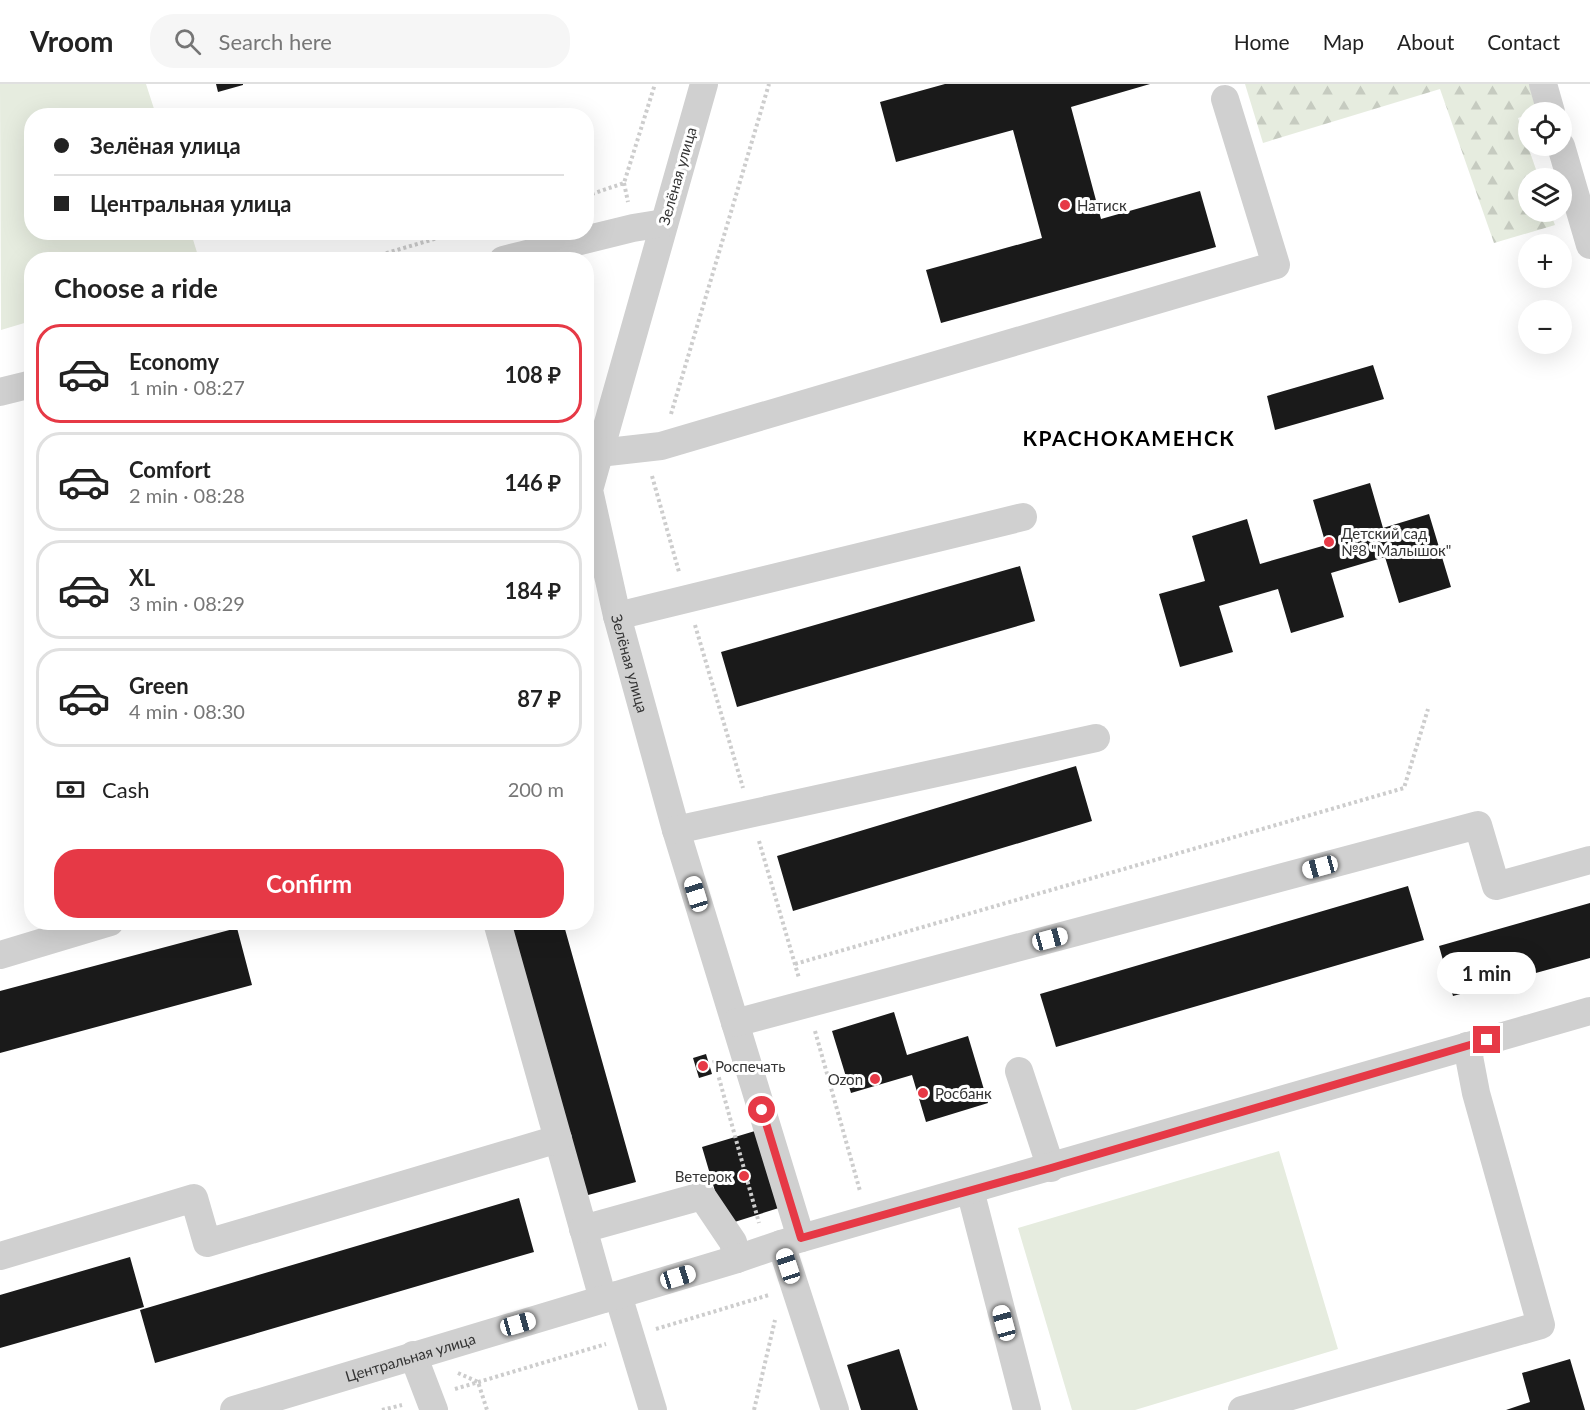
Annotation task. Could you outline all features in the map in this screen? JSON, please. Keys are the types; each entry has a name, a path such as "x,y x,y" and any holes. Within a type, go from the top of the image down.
{"street":[{"name":"Зелёная улица","path":"594,472 704,84"},
{"path":"1543,84 1548,102"},
{"path":"599,453 661,446 1276,265 1224,99"},
{"path":"1564,156 1590,245"},
{"path":"594,239 664,223"},
{"path":"538,252 590,240"},
{"path":"0,392 24,386"},
{"name":"Зелёная улица","path":"594,512 618,616 676,830 735,1023 834,1410"},
{"path":"618,616 1023,517"},
{"path":"676,830 1096,738"},
{"path":"735,1023 1478,825 1496,886 1590,860"},
{"path":"0,955 83,930"},
{"path":"500,930 583,1229 610,1297 630,1336 653,1410"},
{"name":"Центральная улица","path":"234,1410 791,1241 1590,1011"},
{"path":"1242,1410 1541,1325 1476,1093 1467,1046"},
{"path":"1019,1071 1051,1168"},
{"path":"0,1256 194,1198 207,1243 558,1139"},
{"path":"970,1190 1027,1410"},
{"path":"583,1229 702,1196 733,1242 737,1259"},
{"path":"413,1355 432,1403"}],"path":[{"path":"594,193 624,183 655,84"},
{"path":"682,579 652,478 769,84"},
{"path":"390,252 431,240"},
{"path":"695,625 745,794"},
{"path":"795,964 1404,788 1428,709"},
{"path":"758,839 802,986"},
{"path":"814,1031 869,1220"},
{"path":"382,1410 432,1403 478,1382 772,1294"},
{"path":"754,1410 777,1312"},
{"path":"457,1373 478,1382 487,1410"}],"green space":[{"path":"0,84 146,84 154,108 24,108 24,240 193,240 197,252 24,252 24,323 1,330"},
{"path":"1245,84 1533,84 1539,102 1518,102 1518,156 1531,156 1536,168 1518,168 1518,222 1554,222 1555,225 1518,234 1494,243 1440,89 1263,143"},
{"path":"1279,1151 1338,1349 1135,1410 1072,1410 1018,1228"}],"building":[{"path":"216,84 243,84 243,85 218,92"},
{"name":"Натиск","path":"945,84 1150,84 1071,107 1101,219 1200,191 1216,247 941,323 926,270 1042,238 1013,130 896,162 880,102"},
{"path":"1373,365 1384,399 1275,430 1267,396"},
{"name":"Детский сад №8 \"Малышок\"","path":"1370,483 1383,528 1429,514 1451,587 1399,603 1385,557 1331,573 1344,617 1291,633 1278,589 1219,606 1233,652 1180,667 1159,594 1205,581 1192,536 1247,519 1260,564 1326,545 1313,500"},
{"path":"1020,566 1035,621 737,707 721,652"},
{"path":"1076,766 1092,821 793,911 777,856"},
{"path":"1408,886 1424,940 1056,1047 1040,994"},
{"path":"1590,903 1590,958 1453,996 1439,946"},
{"path":"229,930 238,930 252,985 0,1053 0,991"},
{"path":"501,930 565,930 636,1182 577,1198"},
{"path":"894,1012 907,1055 968,1036 988,1103 926,1122 912,1075 851,1093 832,1031"},
{"name":"Роспечать","path":"706,1054 712,1074 699,1078 693,1058"},
{"name":"Ветерок","path":"765,1128 785,1206 725,1225 702,1147"},
{"path":"519,1198 534,1252 155,1363 140,1310"},
{"path":"130,1257 144,1307 0,1348 0,1295"},
{"path":"899,1349 918,1410 861,1410 847,1365"},
{"path":"1570,1359 1585,1410 1506,1410 1530,1402 1522,1373"}],"place":[{"name":"Натиск","path":"1065,205"},
{"name":"Детский сад №8 \"Малышок\"","path":"1329,542"},
{"name":"Роспечать","path":"703,1066"},
{"name":"Ozon","path":"875,1079"},
{"name":"Росбанк","path":"923,1093"},
{"name":"Ветерок","path":"744,1176"}],"district":[{"name":"КРАСНОКАМЕНСК","path":"1129,437"}],"route":[{"path":"762,1110 801,1238 1051,1168 1487,1040"}]}
